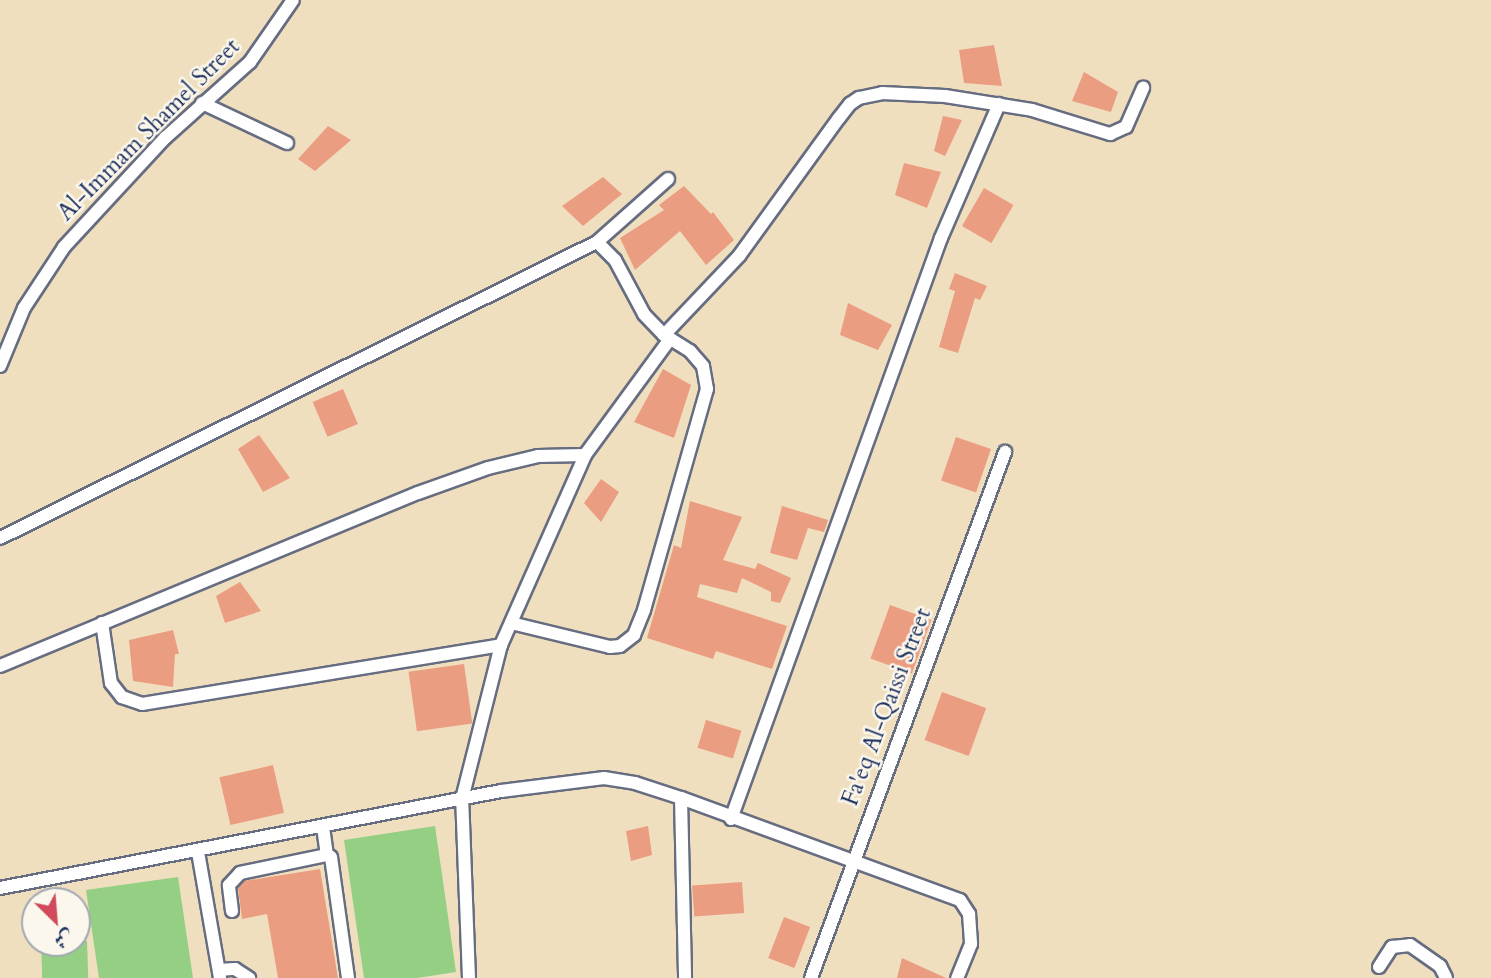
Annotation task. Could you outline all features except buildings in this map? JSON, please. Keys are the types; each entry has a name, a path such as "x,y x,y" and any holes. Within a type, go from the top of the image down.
{"street":[{"name":"Al-Immam Shamel Street","path":"0,366 24,308 64,247 164,138 250,62 293,0"},
{"path":"469,978 462,799 501,645 585,455 667,337 759,231 850,104 869,94 945,96 999,104 1032,110 1110,134 1126,127 1143,88"},
{"path":"202,103 287,143"},
{"path":"731,819 941,238 999,104"},
{"path":"0,538 597,242 668,179"},
{"path":"512,624 610,646 627,642 638,628 706,389 703,366 690,351 667,337 638,304 615,260 597,242"},
{"name":"Fa'eq Al-Qaissi Street","path":"811,978 852,859 1005,452"},
{"path":"0,666 418,493 488,468 538,456 585,455"},
{"path":"102,623 111,683 122,697 142,704 501,645"},
{"path":"0,888 198,852 462,799 604,778 635,783 681,798 731,819 852,859 960,900 969,914 971,944 957,978"},
{"path":"681,798 685,978"},
{"path":"323,827 327,855 334,864 348,978"},
{"path":"198,852 220,974 235,969 249,978"},
{"path":"232,911 229,885 233,878 251,870 327,855"},
{"path":"1379,967 1392,947 1410,945 1440,966 1446,978"}],"green space":[{"path":"435,826 456,972 417,978 364,978 344,840"},
{"path":"178,877 193,978 99,978 91,924 91,889"},
{"path":"42,957 88,957 88,978 42,978"}]}
